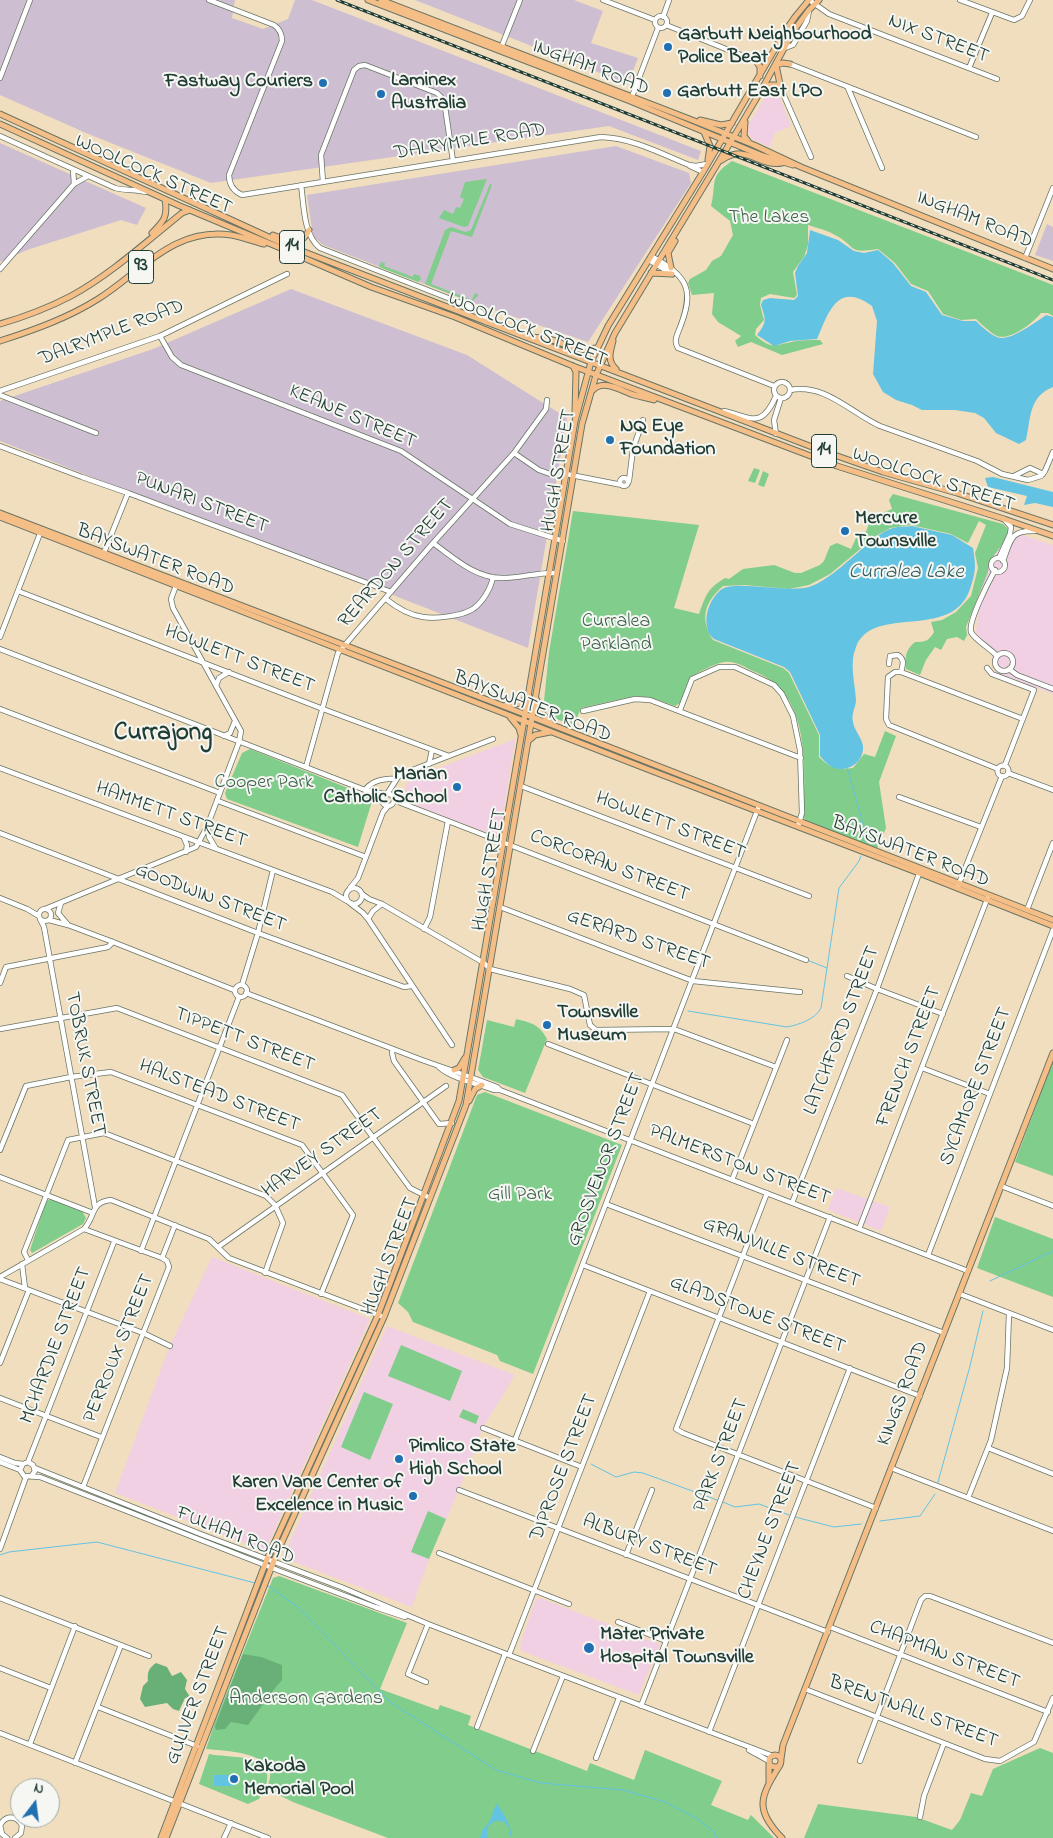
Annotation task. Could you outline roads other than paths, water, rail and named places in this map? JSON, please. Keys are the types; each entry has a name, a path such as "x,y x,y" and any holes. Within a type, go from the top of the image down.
{"main road":[{"name":"INGHAM ROAD","path":"368,0 501,48"},
{"name":"INGHAM ROAD","path":"381,0 631,99 692,120 754,145 801,167 1053,269"},
{"name":"HUGH STREET","path":"266,1562 378,1315 460,1101 522,738 532,717 574,475 590,393 596,375 615,333 720,161 776,65 794,30 809,10 813,1"},
{"name":"HUGH STREET","path":"273,1565 384,1317 466,1105 521,786 528,741 526,715 555,539 575,421 591,362 608,326 726,134 794,17 813,1"},
{"path":"784,50 784,57 790,64"},
{"path":"756,61 765,62 771,58"},
{"path":"756,61 760,67 760,76"},
{"path":"781,89 776,65 790,64"},
{"path":"762,89 770,85 776,85 781,89"},
{"name":"INGHAM ROAD","path":"631,99 722,140 782,163 801,167"},
{"name":"WOOLCOCK STREET","path":"0,114 293,248 776,434 883,472 957,493 1053,525"},
{"path":"746,116 744,136 754,145"},
{"path":"692,120 721,125 732,123"},
{"name":"WOOLCOCK STREET","path":"0,124 165,199 371,287 456,317 588,372 844,468 1004,518 1053,536"},
{"path":"704,132 710,146 708,163"},
{"path":"720,161 730,154 738,153 774,164 782,163"},
{"path":"703,172 711,174"},
{"path":"130,254 162,223 167,211 165,199"},
{"path":"205,216 202,212 206,208"},
{"name":"93","path":"0,324 47,307 72,295 96,281 182,213 206,208"},
{"path":"671,268 668,253 683,222"},
{"path":"251,228 290,241 301,241 307,235 308,230"},
{"name":"DALRYMPLE ROAD","path":"0,341 65,317 97,300 165,249 185,239 207,234 230,235 290,252"},
{"path":"651,273 675,275"},
{"path":"615,333 610,360 619,373"},
{"path":"522,335 550,339 578,350 596,348"},
{"path":"573,366 576,372 575,421"},
{"path":"590,393 596,386 606,386 635,396 670,403"},
{"name":"BAYSWATER ROAD","path":"0,513 41,531"},
{"name":"BAYSWATER ROAD","path":"0,517 177,583 508,715 759,808"},
{"name":"BAYSWATER ROAD","path":"343,648 556,726 799,824 958,886 1053,920"},
{"path":"502,706 523,702 529,694"},
{"path":"536,695 540,711 548,721 556,726"},
{"path":"508,715 519,728 522,738"},
{"path":"528,741 535,735 553,732"},
{"name":"BAYSWATER ROAD","path":"988,897 1053,926"},
{"name":"KINGS ROAD","path":"780,1762 783,1746 1053,1052"},
{"path":"454,1070 459,1068 468,1054"},
{"path":"466,1105 475,1089 482,1085"},
{"name":"GULIVER STREET","path":"166,1838 197,1746 266,1562"},
{"name":"GULIVER STREET","path":"161,1838 178,1802 273,1565"},
{"name":"KINGS ROAD","path":"769,1763 783,1746"},
{"path":"774,1755 780,1762"},
{"path":"769,1763 774,1768 780,1762"},
{"path":"780,1762 769,1782 763,1801 764,1814 769,1825 782,1838"},
{"path":"769,1763 769,1782"}],"street":[{"path":"0,78 30,0"},
{"name":"DALRYMPLE ROAD","path":"209,0 274,25 281,32 282,41 230,176 231,185 235,190 245,195 601,137 618,138 634,143 689,165 708,163"},
{"path":"501,48 520,0"},
{"path":"603,0 655,20"},
{"path":"663,17 669,0"},
{"path":"960,0 1008,19 1018,19 1024,13 1030,0"},
{"name":"NIX STREET","path":"813,1 829,14 997,79"},
{"path":"969,68 992,13"},
{"path":"655,20 657,17 663,17"},
{"path":"663,17 666,19 666,25"},
{"path":"655,20 655,25 658,28"},
{"path":"658,28 666,25"},
{"path":"666,25 756,61"},
{"path":"631,99 658,28"},
{"path":"790,64 976,137"},
{"path":"323,182 321,162 323,146 354,70 359,66 365,65 438,94 444,100 453,161"},
{"path":"848,88 882,168"},
{"path":"781,89 811,157"},
{"path":"0,136 122,190 136,189 156,195"},
{"path":"689,165 703,172"},
{"path":"73,169 74,184"},
{"path":"0,269 74,184 88,176"},
{"path":"301,185 308,230 317,246"},
{"path":"1025,258 1053,188"},
{"path":"301,241 471,307 481,312 486,322"},
{"path":"650,258 671,268 687,291 688,302 686,312 675,339 678,348 774,386"},
{"path":"658,262 675,275"},
{"name":"DALRYMPLE ROAD","path":"0,391 160,336 287,274"},
{"name":"KEANE STREET","path":"160,336 172,357 181,365 401,451 510,524 562,540"},
{"path":"710,408 748,419 759,418 770,410 779,397 788,396 789,385 784,382 774,386"},
{"path":"774,386 774,391 779,397"},
{"path":"790,390 804,388 829,396 865,420 977,461 1002,474 1027,480 1030,480 1035,474"},
{"path":"0,395 96,433"},
{"path":"776,434 774,420 779,397"},
{"name":"REARDON STREET","path":"306,767 338,653 514,453 546,409 546,400"},
{"path":"566,474 626,486 633,449 643,420"},
{"name":"PUNARI STREET","path":"0,446 391,592"},
{"path":"1035,474 1043,474 1053,452"},
{"path":"514,453 539,470 553,475"},
{"path":"622,486 622,479 630,464"},
{"path":"1014,476 1030,468 1035,474"},
{"path":"1025,471 1024,475 1027,480"},
{"path":"605,481 626,478 628,481"},
{"path":"103,555 128,493"},
{"path":"995,570 1002,570 1004,566 1001,560 1010,534 1011,527 1004,518"},
{"path":"0,637 41,531"},
{"path":"1001,560 1017,533 1039,531"},
{"path":"433,544 472,570 493,577 503,578 550,572 557,573"},
{"path":"995,570 992,567 994,559 1001,560"},
{"path":"995,570 978,605 972,624 972,633 997,656"},
{"path":"386,598 398,609 424,618 452,616 473,609 489,590 493,577"},
{"path":"26,908 43,909 61,903 186,852 200,843 218,801 241,732 172,604 172,596 177,583"},
{"name":"HOWLETT STREET","path":"18,591 449,756"},
{"path":"186,656 193,651 194,646"},
{"path":"0,649 365,790 386,794"},
{"path":"1005,652 1011,656 1013,661 1010,669 1004,671 998,668 995,662 997,656 1005,652"},
{"path":"888,664 890,656 898,655 904,663 901,672"},
{"path":"680,710 692,679 719,667 735,667 774,685 782,694 793,716 800,750 802,813 799,824"},
{"path":"987,668 992,674 1034,690 1005,765"},
{"path":"1010,669 1017,675 1053,689"},
{"path":"216,686 219,678 229,672"},
{"path":"998,769 889,725 886,719 888,677 894,672 901,672 1023,719"},
{"path":"584,711 635,699 650,700 800,758"},
{"path":"0,709 220,793"},
{"path":"224,736 230,734 235,722"},
{"path":"383,812 382,802 386,794 402,774 494,739"},
{"path":"429,764 432,750"},
{"path":"998,769 1001,765 1005,765"},
{"path":"1005,765 1008,773"},
{"name":"HAMMETT STREET","path":"0,768 332,892 364,913"},
{"path":"998,769 998,773 1002,776"},
{"path":"958,886 1002,776 1006,776 1008,773"},
{"path":"1008,773 1053,790"},
{"path":"365,790 370,784 386,778 395,781"},
{"path":"395,781 394,798 383,812 358,878 345,897 349,902 355,904 360,901 369,900 382,904 484,963 490,969 570,989 584,995 590,1025 593,1028 600,1030 674,1029 776,1067"},
{"name":"HOWLETT STREET","path":"521,786 808,896"},
{"path":"375,793 382,802 390,805"},
{"name":"CORCORAN STREET","path":"386,794 401,803 806,960"},
{"path":"899,797 981,827"},
{"path":"218,801 366,857"},
{"name":"CORCORAN STREET","path":"390,805 401,803"},
{"name":"GROSVENOR STREET","path":"515,1440 759,808"},
{"path":"424,929 430,917 448,821"},
{"path":"207,827 209,837 215,847"},
{"name":"GOODWIN STREET","path":"0,833 258,934 404,987 411,986"},
{"path":"184,838 187,845 186,852"},
{"path":"1027,910 1053,843"},
{"path":"242,985 258,934 273,870"},
{"name":"LATCHFORD STREET","path":"792,1203 877,989 920,871"},
{"path":"358,878 361,892 360,901 364,913 452,1045"},
{"path":"348,890 355,887 369,900"},
{"name":"HAMMETT STREET","path":"332,892 348,890"},
{"name":"FRENCH STREET","path":"859,1229 988,897"},
{"path":"0,898 26,908 44,921 49,920 68,925 234,990 235,995 239,997"},
{"path":"44,927 51,913 61,903"},
{"path":"61,903 58,913 68,925"},
{"path":"368,919 373,910 382,904"},
{"name":"GERARD STREET","path":"500,907 692,981 800,992"},
{"path":"43,909 68,925"},
{"path":"39,918 43,909"},
{"name":"TOBRUK STREET","path":"39,918 44,927 95,1207"},
{"name":"SYCAMORE STREET","path":"928,1255 1053,930"},
{"path":"0,983 6,967 108,947 113,942"},
{"path":"847,976 943,1014"},
{"path":"234,990 242,985"},
{"path":"239,997 244,996 246,993 246,988 242,985"},
{"name":"PALMERSTON STREET","path":"246,993 443,1070 464,1076"},
{"path":"141,1251 239,997"},
{"name":"TIPPETT STREET","path":"0,1029 117,1008 342,1095 410,1188 430,1198"},
{"path":"732,1180 787,1040"},
{"path":"548,1044 754,1124"},
{"path":"393,1049 394,1061 438,1124 452,1123"},
{"name":"PALMERSTON STREET","path":"439,1067 444,1066 482,1085 500,1090 968,1271"},
{"path":"922,1068 990,1094"},
{"name":"HALSTEAD STREET","path":"0,1150 26,1086 71,1077 111,1072 302,1145 353,1215 321,1294"},
{"name":"PALMERSTON STREET","path":"470,1079 491,1084 500,1090"},
{"name":"HARVEY STREET","path":"218,1247 446,1086"},
{"path":"28,1260 24,1252 68,1140 104,1133 266,1196 275,1206 283,1223 265,1273"},
{"path":"0,1177 93,1213"},
{"path":"1000,1186 1053,1206"},
{"path":"766,1193 676,1429 876,1508"},
{"path":"0,1278 28,1260 84,1230 89,1224 95,1207 102,1201 110,1200 209,1239 229,1258 384,1317"},
{"name":"GRANVILLE STREET","path":"606,1204 944,1333"},
{"name":"PARK STREET","path":"641,1706 830,1218"},
{"name":"PERROUX STREET","path":"83,1487 169,1267 167,1261 162,1258 175,1224"},
{"path":"84,1230 162,1258"},
{"name":"MCHARDIE STREET","path":"25,1463 46,1415 114,1242"},
{"path":"0,1363 27,1289 22,1264"},
{"name":"GLADSTONE STREET","path":"583,1265 920,1396"},
{"path":"0,1278 86,1313 142,1333 170,1346"},
{"name":"DIPROSE STREET","path":"477,1727 534,1590 650,1291"},
{"path":"960,1294 1053,1330"},
{"path":"968,1498 991,1440 1006,1368 1009,1313"},
{"name":"CHEYNE STREET","path":"709,1732 850,1368"},
{"path":"0,1398 101,1437"},
{"path":"483,1428 582,1467"},
{"path":"988,1448 1053,1474"},
{"path":"0,1457 15,1463 32,1464 35,1468 29,1476 1,1547"},
{"path":"0,1462 29,1476"},
{"path":"20,1470 25,1463"},
{"name":"FULHAM ROAD","path":"35,1468 375,1607 428,1624 736,1743 774,1755"},
{"path":"891,1468 1053,1531"},
{"name":"FULHAM ROAD","path":"29,1476 266,1562"},
{"name":"ALBURY STREET","path":"459,1490 758,1605 829,1630"},
{"path":"626,1555 652,1490"},
{"path":"0,1527 7,1530"},
{"path":"439,1554 569,1604"},
{"path":"860,1761 921,1600 925,1596 930,1596 1053,1643"},
{"path":"0,1598 149,1656"},
{"path":"618,1622 666,1641"},
{"path":"426,1682 408,1674 428,1624"},
{"path":"30,1744 75,1626"},
{"name":"CHAPMAN STREET","path":"829,1630 1048,1712"},
{"path":"75,1763 121,1645"},
{"path":"0,1668 51,1688"},
{"path":"533,1751 563,1676"},
{"name":"BRENTNALL STREET","path":"805,1689 985,1759 1000,1761 1034,1742 1053,1698"},
{"path":"596,1758 619,1698"},
{"path":"98,1707 197,1746"},
{"path":"0,1733 268,1838"},
{"name":"FULHAM ROAD","path":"736,1743 769,1763"},
{"path":"920,1816 924,1796 944,1743"},
{"path":"7,1838 2,1834 0,1825 6,1818 11,1817 19,1820 22,1825 21,1833 15,1838"},
{"path":"224,1838 231,1823"}],"water":[{"name":"The Lakes","path":"810,230 838,240 854,251 864,253 878,250 893,263 911,286 926,292 942,315 963,321 976,321 995,336 1006,338 1031,326 1046,315 1053,317 1053,387 1045,391 1035,403 1030,417 1026,440 1019,444 996,433 984,418 975,413 955,410 922,410 896,400 883,392 873,374 877,321 872,306 860,299 842,298 836,303 825,320 817,339 790,341 774,346 757,335 765,321 761,305 763,300 770,298 794,300 798,296 795,273 807,253"},
{"path":"993,477 1053,492 1053,507 1035,503 1024,505 1027,496 988,487 985,478"},
{"name":"Curralea Lake","path":"912,526 952,535 973,548 975,569 972,583 961,605 947,614 931,619 878,627 865,634 856,647 853,660 856,700 853,719 863,751 859,760 853,766 839,769 828,764 820,756 820,735 790,672 784,667 714,639 709,632 707,613 711,602 718,592 729,587 750,586 788,589 809,587 817,584 884,532 895,527"},
{"path":"214,1775 235,1775 235,1781 233,1776 233,1786 214,1786"},
{"path":"496,1804 506,1819 512,1837 506,1824 496,1821 488,1826 488,1838 480,1838 482,1831 490,1821"}],"waterway":[{"path":"847,768 867,837 865,842"},
{"path":"688,1011 787,1027 801,1023 819,1012 839,888 861,856"},
{"path":"807,960 827,968"},
{"path":"990,1281 1053,1251"},
{"path":"938,1482 983,1311"},
{"path":"591,1464 616,1477 634,1472 643,1473 717,1500"},
{"path":"880,1521 920,1516 935,1494"},
{"path":"723,1502 735,1507 759,1504 789,1515"},
{"path":"795,1517 834,1527 861,1524"},
{"path":"0,1555 9,1552 97,1542 255,1583"},
{"path":"266,1586 299,1608 390,1702 496,1770 541,1783 623,1790 665,1802 698,1819 713,1831 717,1838"}],"railway":[{"path":"337,0 1053,280"}],"place":[{"name":"Garbutt Neighbourhood Police Beat","path":"668,47"},
{"name":"Fastway Couriers","path":"323,83"},
{"name":"Garbutt East LPO","path":"667,93"},
{"name":"Laminex Australia","path":"381,94"},
{"name":"NQ Eye Foundation","path":"610,440"},
{"name":"Mercure Townsville","path":"845,531"},
{"name":"Marian Catholic School","path":"457,787"},
{"name":"Townsville Museum","path":"547,1025"},
{"name":"Pimlico State High School","path":"399,1459"},
{"name":"Karen Vane Center of Excelence in Music","path":"413,1496"},
{"name":"Mater Private Hospital Townsville","path":"589,1648"},
{"name":"Kakoda Memorial Pool","path":"234,1779"}],"district":[{"name":"Currajong","path":"163,735"}],"park label":[{"name":"Curralea Parkland","path":"616,634"},
{"name":"Cooper Park","path":"264,784"},
{"name":"Gill Park","path":"520,1196"},
{"name":"Anderson Gardens","path":"306,1700"}]}
